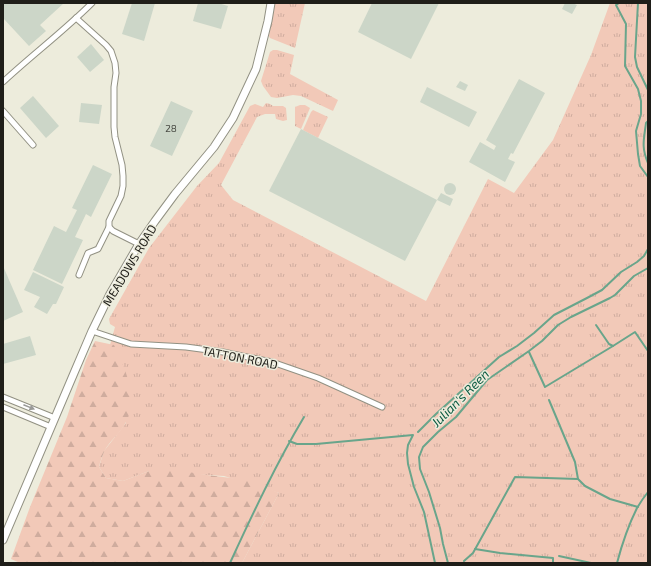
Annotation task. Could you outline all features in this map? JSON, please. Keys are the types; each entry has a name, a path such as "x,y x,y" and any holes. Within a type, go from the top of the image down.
{"street":[{"path":"3,82 92,3"},
{"name":"MEADOWS ROAD","path":"3,540 92,331 110,294 139,244 171,199 214,147 233,118 256,69 271,3"},
{"path":"76,18 111,51 116,73 114,87 114,127 123,176 121,196 109,222 109,227 98,249 88,253 79,275"},
{"path":"3,111 33,145"},
{"path":"109,227 112,231 139,244"},
{"name":"TATTON ROAD","path":"92,331 131,344 186,347 223,352 272,362 318,378 382,407"},
{"path":"3,397 55,418"},
{"path":"3,407 51,427"}],"green space":[{"path":"273,3 305,3 295,48 270,38 269,36"},
{"path":"610,3 648,3 648,563 242,563 279,493 224,476 149,471 123,481 106,478 99,467 104,451 126,423 114,346 110,345 115,327 110,324 109,319 149,248 197,186 219,163 250,106 255,104 263,107 266,103 273,106 283,106 286,108 287,120 283,121 276,119 275,114 265,114 257,117 221,185 233,200 426,301 488,179 514,193 553,140 591,55"},
{"path":"273,50 294,55 290,74 338,100 333,111 301,96 293,95 277,98 271,97 261,81 270,52"},
{"path":"305,105 310,108 301,129 295,126 295,107"},
{"path":"313,110 328,117 318,138 303,130"},
{"path":"95,341 114,345 126,373 131,393 130,413 121,430 106,448 100,463 99,467 106,478 123,481 149,471 163,468 247,480 279,493 242,563 20,563 11,559 30,507 67,417 86,360"}],"building":[{"path":"3,3 64,3 40,25 46,31 29,46 3,18"},
{"path":"132,3 155,3 144,41 122,34"},
{"path":"198,3 218,3 228,6 221,29 193,21"},
{"path":"372,3 439,3 411,59 358,32"},
{"path":"565,3 577,5 572,14 562,9"},
{"path":"91,44 104,60 90,72 77,57"},
{"path":"519,79 545,93 513,154 511,153 508,159 515,162 505,182 469,162 480,142 494,150 496,146 486,140"},
{"path":"460,81 468,85 465,91 456,87"},
{"path":"427,87 477,112 469,127 420,102"},
{"path":"33,96 59,126 46,138 20,108"},
{"path":"171,101 193,111 172,156 150,146"},
{"path":"81,103 102,105 99,124 79,122"},
{"path":"301,129 437,200 405,261 269,191"},
{"path":"93,165 112,174 91,217 86,214 75,237 83,240 62,284 33,270 54,226 66,232 77,210 72,208"},
{"path":"448,183 452,183 456,189 452,195 448,195 444,191 444,187"},
{"path":"441,193 453,199 450,206 437,200"},
{"path":"3,266 23,312 3,321"},
{"path":"33,272 64,287 56,304 53,304 47,314 34,307 40,297 24,290"},
{"path":"30,336 36,355 3,364 3,344"}],"waterway":[{"path":"619,3 616,5 626,24 625,66 638,89 641,101 641,114 636,131 638,154 640,166 648,177"},
{"name":"Julian's Reen","path":"638,3 635,57 637,67 648,90"},
{"name":"Julian's Reen","path":"648,121 646,123 644,143 644,152 648,163"},
{"path":"418,432 499,357 517,346 554,315 602,290 621,272 644,256 648,249"},
{"name":"Julian's Reen","path":"448,563 440,528 420,469 419,457 423,447 456,417 487,380 542,341 558,325 615,295 634,276 648,268"},
{"path":"596,325 609,344 613,346 635,332 648,351"},
{"path":"529,352 545,387 613,346"},
{"path":"549,400 575,462 578,479 585,486 610,499 638,507"},
{"path":"230,563 274,471 304,417"},
{"path":"289,441 297,444 316,444 413,435 408,445 408,464 414,487 424,512 435,563"},
{"path":"464,561 473,553 515,477 578,479"},
{"path":"617,563 623,542 637,508 648,492"},
{"path":"475,549 553,558 553,563"},
{"path":"559,556 591,563"}]}
